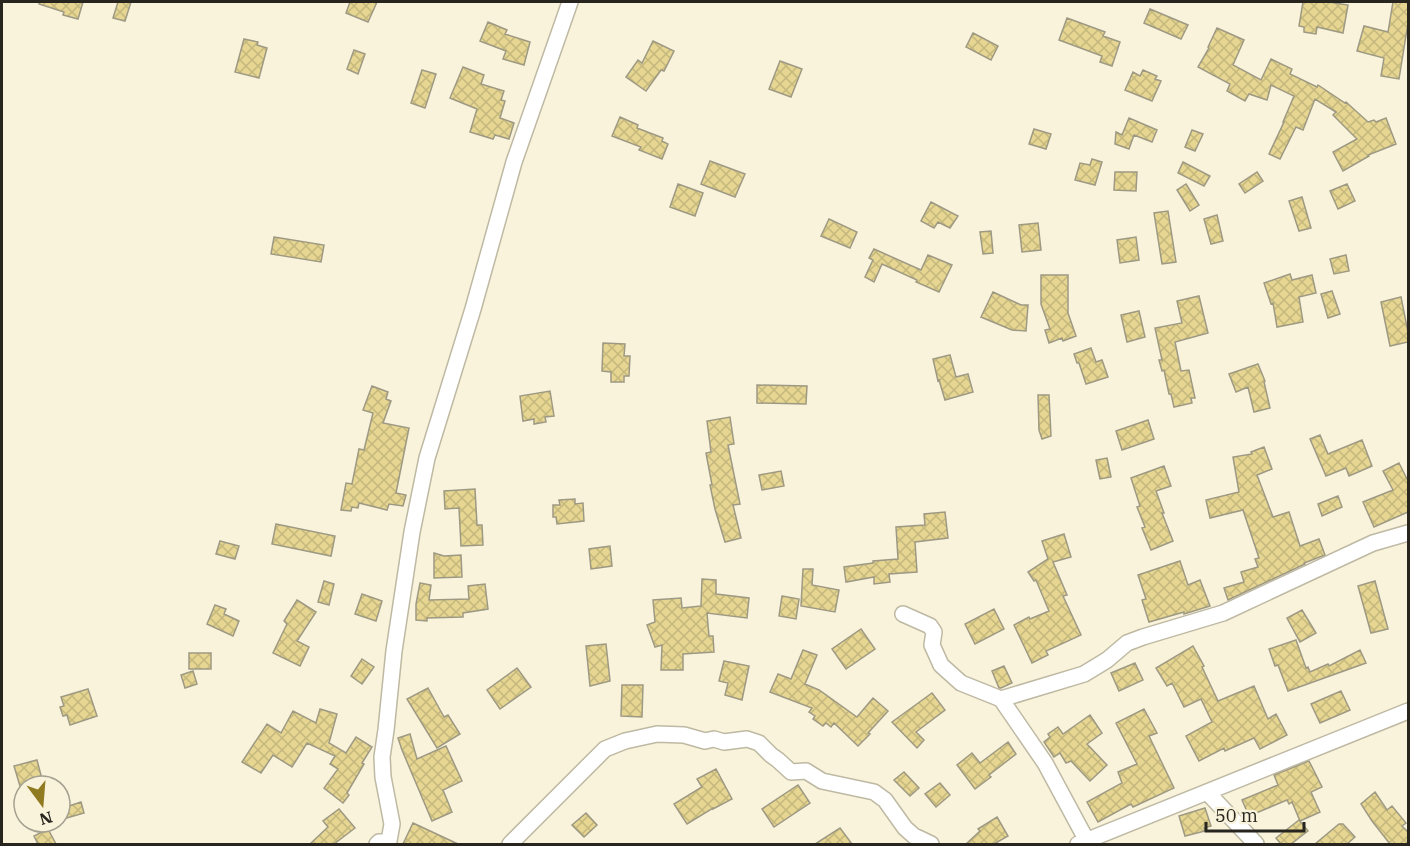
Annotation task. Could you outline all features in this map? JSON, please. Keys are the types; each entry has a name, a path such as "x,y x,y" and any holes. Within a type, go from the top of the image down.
{"street":[{"path":"379,844 389,841 392,824 383,777 382,757 394,651 412,532 427,458 473,309 514,162 570,2"},
{"path":"1001,699 1084,674 1107,660 1127,643 1223,613 1373,543 1408,533"},
{"path":"903,614 930,626 934,632 932,645 940,665 961,683 1001,699 1045,763 1082,843 1408,711"},
{"path":"510,844 605,749 625,741 657,734 684,735 705,741 714,739 724,742 753,740 791,772 806,771 822,781 862,788 880,795 905,828 914,836 931,844"},
{"path":"1207,792 1256,844"}],"building":[{"path":"39,2 83,2 78,19 63,15 64,12 39,4"},
{"path":"118,2 131,2 125,21 113,18"},
{"path":"350,2 377,2 368,22 346,13"},
{"path":"1303,2 1348,5 1343,33 1317,27 1316,34 1304,32 1304,27 1299,26"},
{"path":"1393,2 1408,2 1408,23 1399,79 1381,76 1384,58 1357,51 1364,26 1388,32"},
{"path":"1150,9 1188,25 1181,39 1144,23"},
{"path":"1067,18 1105,32 1103,36 1120,42 1112,66 1100,62 1102,56 1059,40"},
{"path":"488,22 507,30 505,34 530,42 524,65 503,59 506,51 480,41"},
{"path":"1217,28 1244,40 1233,65 1261,80 1271,59 1292,69 1290,74 1317,87 1318,85 1346,102 1368,122 1386,118 1396,144 1368,155 1343,171 1333,152 1357,139 1333,115 1336,112 1315,99 1303,130 1296,127 1280,159 1269,154 1294,96 1271,85 1267,100 1249,94 1245,101 1227,91 1230,84 1198,67"},
{"path":"973,33 998,46 991,60 966,47"},
{"path":"244,39 258,42 257,45 267,48 259,78 235,72"},
{"path":"653,41 674,51 664,71 661,70 646,91 626,77 638,60 642,63"},
{"path":"354,50 365,54 358,74 347,69"},
{"path":"780,61 802,69 791,97 769,89"},
{"path":"463,67 484,75 481,84 504,91 501,100 505,101 500,118 514,123 509,139 495,135 493,139 470,132 477,109 450,98"},
{"path":"422,70 436,74 425,108 411,103"},
{"path":"1143,70 1157,76 1155,79 1161,81 1152,101 1125,90 1133,72 1140,76"},
{"path":"620,117 638,125 637,128 663,138 662,141 668,144 662,159 639,150 641,147 612,136"},
{"path":"1129,118 1157,130 1152,142 1134,135 1129,149 1115,144 1116,132 1122,135"},
{"path":"1034,129 1051,134 1046,149 1029,144"},
{"path":"1192,130 1203,134 1195,151 1185,147"},
{"path":"1092,159 1102,162 1095,185 1075,180 1080,163 1090,165"},
{"path":"710,161 745,174 735,197 701,184"},
{"path":"1183,162 1210,176 1204,186 1178,173"},
{"path":"1115,172 1137,172 1136,191 1114,190"},
{"path":"1257,172 1263,181 1245,193 1239,184"},
{"path":"678,184 703,193 695,216 670,207"},
{"path":"1186,184 1199,205 1190,211 1177,190"},
{"path":"1347,184 1355,201 1338,209 1330,191"},
{"path":"1302,197 1311,228 1299,231 1289,201"},
{"path":"931,202 958,216 950,228 938,222 934,228 921,221"},
{"path":"1168,211 1176,262 1162,264 1154,213"},
{"path":"1217,215 1223,241 1211,244 1204,219"},
{"path":"829,219 857,232 850,248 821,236"},
{"path":"1038,223 1041,250 1022,252 1019,225"},
{"path":"991,231 993,253 983,254 980,232"},
{"path":"274,237 324,245 321,262 271,254"},
{"path":"1136,237 1139,260 1120,263 1117,240"},
{"path":"874,249 921,270 928,255 952,265 939,292 882,264 874,282 865,277 873,260 869,258"},
{"path":"1346,255 1349,271 1334,274 1330,259"},
{"path":"1290,274 1292,280 1312,275 1316,293 1299,297 1303,322 1277,327 1273,303 1271,304 1264,283"},
{"path":"1041,275 1068,275 1068,313 1076,336 1049,343 1045,330 1050,329 1041,304"},
{"path":"1332,291 1340,314 1328,318 1321,294"},
{"path":"993,292 1021,305 1028,305 1026,331 1012,330 981,317"},
{"path":"1199,296 1208,333 1175,342 1181,371 1189,370 1195,398 1191,398 1192,403 1174,407 1159,360 1162,360 1155,328 1182,323 1177,301"},
{"path":"1401,297 1408,342 1390,346 1381,302"},
{"path":"1139,311 1145,337 1127,342 1121,315"},
{"path":"603,343 625,344 624,356 630,356 629,376 624,376 624,382 611,382 611,372 602,371"},
{"path":"1091,348 1096,362 1102,360 1108,377 1086,384 1074,354"},
{"path":"950,355 956,377 968,374 973,392 945,400 933,359"},
{"path":"1258,364 1265,381 1270,408 1254,412 1248,387 1236,392 1229,374"},
{"path":"757,385 807,386 806,404 757,403"},
{"path":"372,386 388,392 386,399 391,401 383,423 409,428 396,493 406,495 403,506 389,504 387,510 359,503 358,508 352,507 351,511 341,510 346,483 352,484 359,449 364,450 373,413 363,410"},
{"path":"550,391 554,416 545,417 546,422 534,424 534,419 523,421 520,396"},
{"path":"1038,395 1049,395 1051,436 1042,439 1039,430"},
{"path":"730,417 734,444 728,445 740,504 733,505 741,538 725,542 710,485 712,485 706,453 711,452 707,421"},
{"path":"1148,420 1154,439 1122,450 1116,431"},
{"path":"1320,435 1328,454 1362,440 1372,466 1349,476 1346,468 1326,476 1310,439"},
{"path":"1264,447 1272,469 1257,475 1273,517 1289,512 1300,546 1319,539 1325,555 1228,600 1224,588 1244,582 1241,572 1258,567 1255,559 1259,558 1243,510 1210,518 1206,500 1239,492 1233,457 1252,454 1251,452"},
{"path":"1107,458 1111,477 1100,479 1096,460"},
{"path":"1399,463 1408,481 1408,512 1374,527 1363,502 1393,490 1383,471"},
{"path":"1164,466 1171,486 1156,491 1173,541 1151,550 1142,528 1145,527 1137,507 1140,506 1131,478"},
{"path":"781,471 784,486 762,490 759,475"},
{"path":"475,489 477,525 482,525 483,545 461,546 459,508 445,509 444,491"},
{"path":"1338,496 1342,507 1322,516 1318,504"},
{"path":"575,499 575,504 583,503 584,521 557,524 556,517 553,517 553,505 560,505 559,500"},
{"path":"945,512 948,538 915,542 917,572 889,574 890,582 874,584 874,577 846,582 844,567 898,559 896,527 925,525 924,514"},
{"path":"276,524 335,536 331,556 272,544"},
{"path":"1064,534 1071,557 1053,562 1067,595 1063,596 1081,635 1046,651 1048,655 1032,663 1014,625 1029,617 1030,619 1049,611 1036,580 1034,581 1028,572 1048,559 1042,541"},
{"path":"220,541 239,546 235,559 216,554"},
{"path":"610,546 612,566 591,569 589,549"},
{"path":"434,553 444,556 461,555 462,577 434,578"},
{"path":"1180,561 1188,585 1200,580 1210,606 1149,622 1142,600 1146,599 1138,575"},
{"path":"803,569 813,569 812,585 839,590 835,612 801,606"},
{"path":"702,579 716,580 716,594 749,598 747,618 707,613 709,636 713,636 714,652 683,654 683,670 661,670 662,645 655,647 647,625 655,622 653,600 681,598 682,608 701,606"},
{"path":"324,581 334,584 329,605 318,602"},
{"path":"1375,581 1388,629 1371,633 1358,586"},
{"path":"420,583 431,585 429,600 469,599 468,586 485,584 488,609 463,613 463,617 416,620"},
{"path":"362,594 382,601 376,621 355,614"},
{"path":"782,596 799,599 796,619 779,616"},
{"path":"297,600 316,612 297,641 309,647 300,666 273,653 287,624 284,621"},
{"path":"215,605 226,609 224,614 239,621 233,636 207,624"},
{"path":"994,609 1004,629 975,644 965,624"},
{"path":"1302,610 1316,633 1300,642 1287,618"},
{"path":"861,629 875,649 846,669 832,649"},
{"path":"1296,640 1306,668 1308,667 1310,672 1328,664 1329,666 1360,650 1366,663 1288,691 1269,649"},
{"path":"606,644 610,681 590,686 586,646"},
{"path":"1193,646 1218,701 1254,686 1268,719 1276,714 1287,735 1260,749 1254,738 1225,751 1224,748 1199,761 1186,736 1212,722 1201,699 1184,707 1172,683 1167,686 1156,668"},
{"path":"803,650 817,655 805,684 819,690 857,717 873,698 888,711 858,746 834,723 831,727 826,723 823,726 813,719 815,716 809,712 812,708 770,692 778,674 791,679"},
{"path":"189,653 211,653 211,669 189,669"},
{"path":"362,659 374,667 362,684 351,676"},
{"path":"724,661 749,666 742,700 725,695 728,683 719,681"},
{"path":"1135,663 1143,680 1119,691 1111,673"},
{"path":"1004,666 1012,683 999,688 992,671"},
{"path":"517,668 531,687 500,709 487,690"},
{"path":"193,671 197,684 185,688 181,675"},
{"path":"622,685 643,685 642,717 621,716"},
{"path":"428,688 444,717 448,715 460,734 437,748 407,699"},
{"path":"88,689 97,716 70,725 67,715 63,716 60,707 64,706 61,697"},
{"path":"1341,691 1350,710 1320,723 1311,704"},
{"path":"932,693 945,710 916,732 924,740 917,748 892,722"},
{"path":"320,709 337,714 329,743 346,753 356,737 372,747 343,803 324,788 338,769 330,764 335,756 307,743 292,767 273,755 261,773 242,762 267,724 281,733 293,711 316,723"},
{"path":"1144,709 1157,733 1149,736 1174,788 1133,807 1131,804 1098,822 1087,802 1122,783 1118,772 1137,764 1116,723"},
{"path":"1090,715 1102,733 1087,744 1107,765 1090,781 1071,761 1066,763 1060,753 1054,757 1044,742 1050,737 1048,734 1058,727 1063,734"},
{"path":"410,734 417,759 446,746 462,781 443,790 452,812 432,821 398,738"},
{"path":"1008,742 1016,754 975,789 957,765 972,753 980,763"},
{"path":"37,760 41,774 16,774 14,766"},
{"path":"1309,761 1322,787 1311,792 1320,812 1300,821 1292,802 1289,804 1287,800 1249,816 1242,800 1278,785 1274,775"},
{"path":"716,769 732,799 687,824 674,804 702,787 697,779"},
{"path":"904,772 919,788 910,796 894,780"},
{"path":"940,783 950,795 936,807 925,794"},
{"path":"798,785 810,803 774,827 762,809"},
{"path":"1375,792 1387,810 1392,806 1406,823 1402,826 1408,832 1408,844 1390,844 1361,804"},
{"path":"81,802 84,813 72,816 72,805"},
{"path":"1205,808 1211,826 1204,828 1205,831 1185,836 1179,816"},
{"path":"339,809 355,828 334,844 310,844 328,827 323,821"},
{"path":"586,813 597,825 584,837 572,825"},
{"path":"997,817 1008,836 994,844 966,844 980,831 978,829"},
{"path":"1299,820 1308,831 1291,844 1281,844 1276,838"},
{"path":"413,823 458,844 403,844"},
{"path":"1339,824 1343,824 1355,837 1347,844 1315,844"},
{"path":"840,828 852,844 815,844"},
{"path":"51,834 56,844 38,844 34,836"}]}
